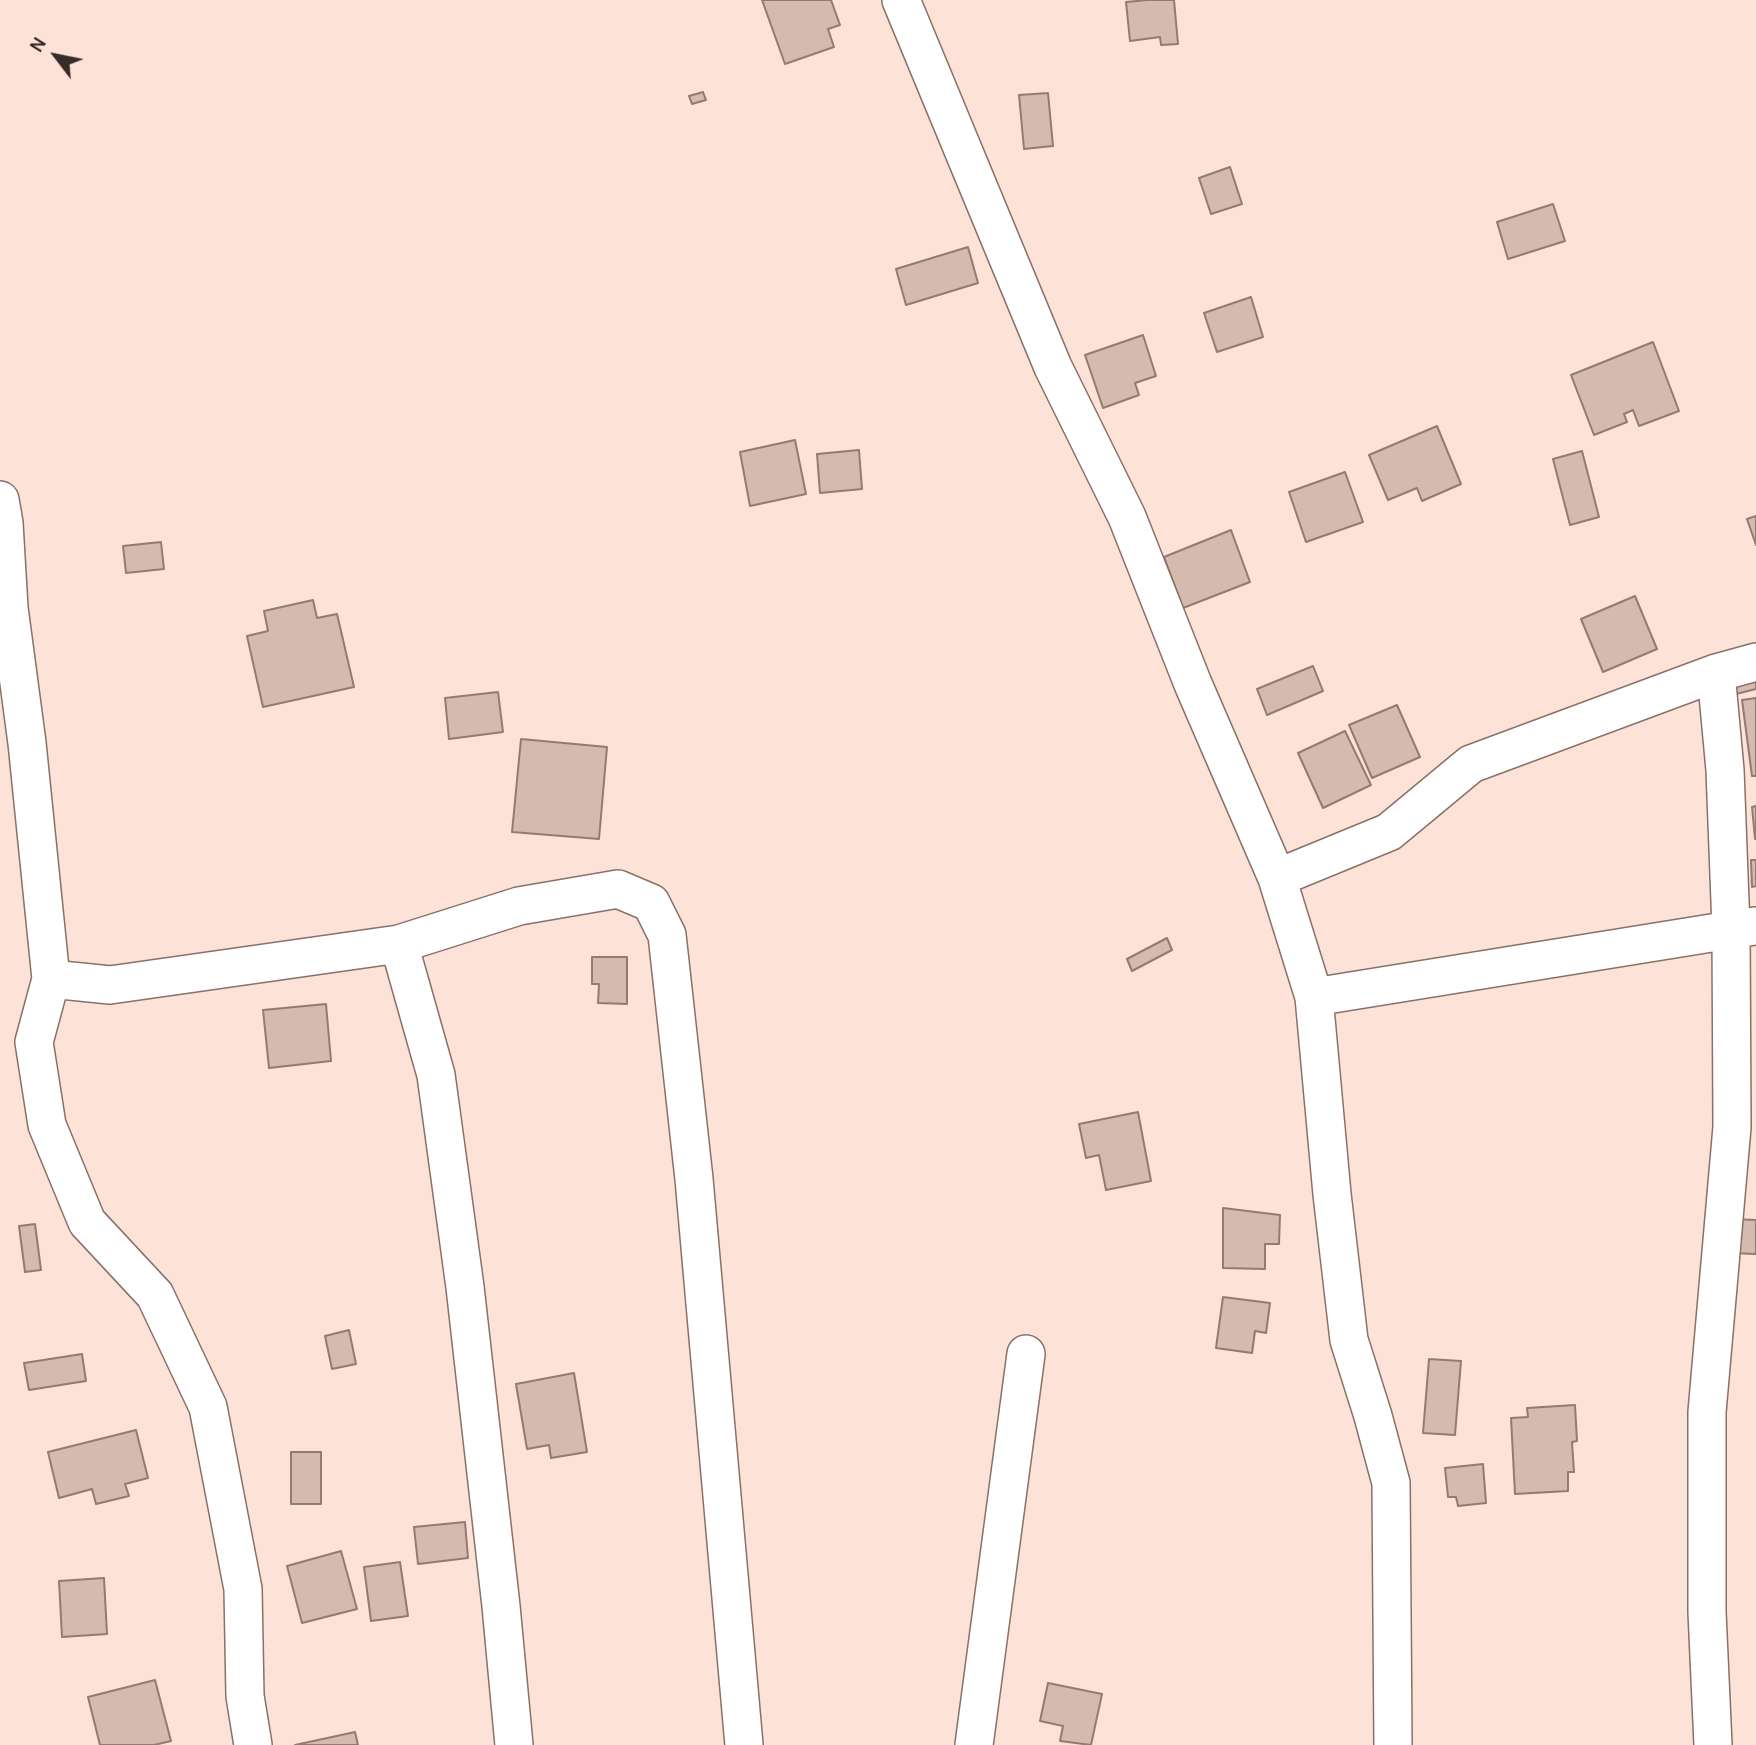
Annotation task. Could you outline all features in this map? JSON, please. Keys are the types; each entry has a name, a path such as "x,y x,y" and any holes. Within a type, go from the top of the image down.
{"street":[{"path":"901,0 1053,367 1128,517 1193,684 1277,878 1314,997 1332,1194 1349,1339 1391,1483 1393,1745"},
{"path":"0,500 9,608 27,743 51,979 34,1042 47,1125 86,1222 155,1295 208,1406 243,1589 245,1696 253,1745"},
{"path":"1277,878 1389,832 1471,764 1716,673 1756,662"},
{"path":"1713,1745 1707,1612 1707,1412 1732,1127 1744,927 1716,673"},
{"path":"51,979 110,985 399,944 519,906 618,889 651,903 667,935 694,1179 744,1745"},
{"path":"1314,997 1744,927"},
{"path":"399,944 436,1075 465,1287 514,1745"},
{"path":"974,1745 1026,1354"}],"building":[{"path":"762,0 831,0 840,25 828,29 834,47 785,64"},
{"path":"1174,0 1178,44 1161,45 1160,37 1130,41 1126,2"},
{"path":"703,92 706,100 692,104 689,96"},
{"path":"1048,93 1053,146 1024,149 1019,95"},
{"path":"1230,167 1242,204 1211,214 1199,178"},
{"path":"1553,204 1565,241 1508,259 1497,222"},
{"path":"968,247 978,283 906,305 896,269"},
{"path":"1251,297 1263,337 1217,352 1204,313"},
{"path":"1143,335 1156,376 1135,383 1139,395 1103,408 1085,355"},
{"path":"1653,342 1679,411 1639,426 1633,410 1624,414 1627,422 1594,435 1571,375"},
{"path":"1437,426 1461,484 1422,501 1417,488 1388,500 1369,455"},
{"path":"795,440 806,494 750,506 740,452"},
{"path":"859,450 862,489 820,493 817,454"},
{"path":"1582,451 1599,517 1570,525 1553,459"},
{"path":"1345,472 1363,522 1306,542 1289,492"},
{"path":"1756,516 1756,545 1747,519"},
{"path":"1231,530 1250,582 1183,608 1164,557"},
{"path":"161,542 164,569 126,573 123,546"},
{"path":"1635,596 1657,649 1603,672 1581,619"},
{"path":"313,600 317,618 337,614 354,687 263,707 247,636 268,631 264,611"},
{"path":"1313,666 1323,691 1267,715 1257,689"},
{"path":"1756,674 1756,689 1736,694 1733,680"},
{"path":"498,692 503,732 449,739 445,698"},
{"path":"1756,698 1756,776 1752,776 1742,700"},
{"path":"1397,705 1420,757 1372,778 1349,725"},
{"path":"1345,731 1371,785 1323,808 1298,753"},
{"path":"521,739 607,747 599,839 512,832"},
{"path":"1756,806 1756,839 1755,839 1752,807"},
{"path":"1751,860 1756,860 1756,886 1752,887"},
{"path":"1167,938 1172,950 1132,971 1127,959"},
{"path":"592,957 627,957 627,1004 598,1003 599,984 592,984"},
{"path":"326,1004 331,1061 269,1068 263,1010"},
{"path":"1138,1112 1151,1181 1106,1190 1099,1155 1086,1158 1079,1124"},
{"path":"1223,1208 1280,1215 1279,1244 1265,1244 1265,1269 1223,1268"},
{"path":"1733,1219 1756,1220 1756,1254 1731,1253"},
{"path":"35,1224 41,1270 25,1272 19,1226"},
{"path":"1223,1297 1270,1303 1266,1333 1255,1331 1252,1353 1216,1348"},
{"path":"349,1330 356,1364 332,1369 325,1336"},
{"path":"82,1354 86,1381 29,1390 24,1363"},
{"path":"1429,1359 1461,1361 1455,1435 1423,1433"},
{"path":"574,1373 587,1452 551,1458 549,1445 527,1449 516,1384"},
{"path":"1575,1405 1577,1441 1572,1442 1574,1472 1568,1472 1568,1491 1515,1494 1511,1418 1528,1417 1527,1408"},
{"path":"136,1430 148,1478 125,1484 129,1496 96,1504 92,1489 59,1498 48,1452"},
{"path":"291,1452 321,1452 321,1504 291,1504"},
{"path":"1483,1464 1486,1503 1458,1506 1456,1497 1448,1497 1445,1468"},
{"path":"465,1522 468,1558 418,1564 414,1527"},
{"path":"341,1551 357,1609 302,1623 287,1566"},
{"path":"400,1562 408,1616 371,1621 364,1567"},
{"path":"104,1578 107,1634 62,1637 59,1581"},
{"path":"155,1680 171,1741 154,1745 100,1745 88,1697"},
{"path":"1048,1683 1102,1694 1091,1745 1060,1741 1063,1726 1040,1721"},
{"path":"355,1732 358,1745 295,1745"}]}
